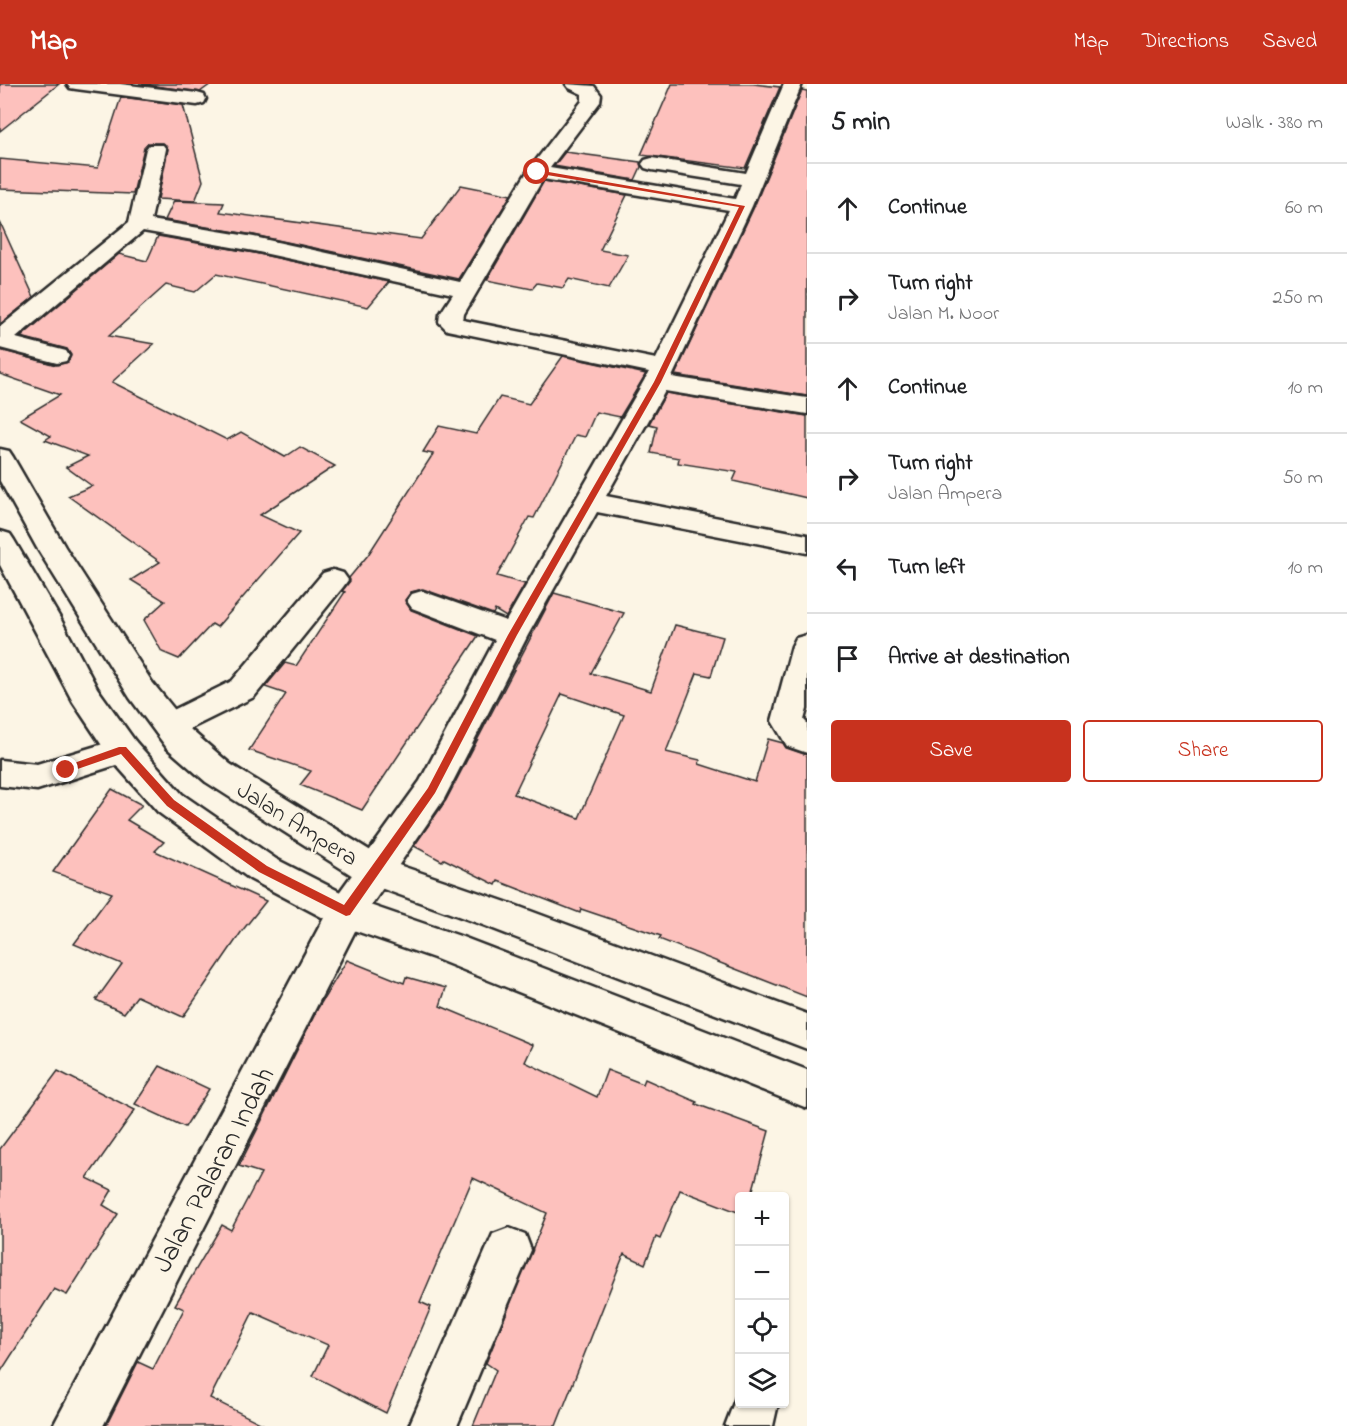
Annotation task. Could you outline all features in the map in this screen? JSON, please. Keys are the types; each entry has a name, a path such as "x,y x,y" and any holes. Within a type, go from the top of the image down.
{"street":[{"path":"76,84 196,99"},
{"path":"574,84 588,90 592,95 591,102 537,172 451,318 455,325 660,375 807,406"},
{"name":"Jalan Palaran Indah","path":"77,1426 346,912 432,790 513,635 591,502 660,375 753,180 789,114 793,84"},
{"path":"0,340 139,224 156,149"},
{"path":"651,164 753,180"},
{"path":"537,172 742,206"},
{"path":"139,224 244,242 467,290"},
{"path":"0,340 57,356"},
{"name":"Jalan Ampera","path":"0,457 58,559 141,690 179,739 218,773 374,871 496,914 807,1032"},
{"path":"591,502 807,544"},
{"path":"0,540 45,618 84,694 123,750 170,803 263,869 346,912 447,947 807,1089"},
{"path":"168,726 243,688 333,580"},
{"path":"422,601 513,635"},
{"path":"807,646 788,721 799,737 807,741"},
{"path":"0,773 37,777 123,750"},
{"path":"433,1426 509,1250"},
{"path":"749,1426 754,1408"}],"building":[{"path":"0,84 59,84 0,131"},
{"path":"139,84 211,84 200,92"},
{"path":"672,84 753,84 780,87 745,168 641,155"},
{"path":"802,90 807,91 807,396 675,375 754,207"},
{"path":"121,97 183,105 203,181 195,201 158,199 168,149 163,143 149,143 144,148 133,194 0,189 0,159 98,168"},
{"path":"565,152 640,162 641,167 635,180 554,166"},
{"path":"544,181 627,195 600,250 628,255 609,288 569,279 563,288 537,283 532,289 487,280"},
{"path":"461,185 511,195 459,279 254,235 165,220 174,201 224,203 220,212 421,239"},
{"path":"0,222 34,297 0,324"},
{"path":"158,236 254,253 389,282 368,307 216,274 195,292 166,285 109,336 154,344 112,382 227,440 241,432 285,457 300,447 335,466 260,515 299,533 217,627 212,624 179,659 162,652 144,620 165,601 131,580 160,562 68,496 92,486 66,467 88,456 45,440 51,436 20,419 60,395 0,374 0,350 56,365 68,362 71,355 67,349 21,337 119,254 147,261"},
{"path":"563,356 646,374 620,417 596,412 585,437 576,435 534,518 529,517 497,576 525,584 506,617 495,610 493,614 423,589 411,592 405,600 411,610 478,636 362,810 300,785 311,771 249,750 286,694 265,687 285,663 296,666 345,592 342,591 350,581 349,578 368,555 433,454 423,452 439,426 476,434 500,397 529,404"},
{"path":"666,393 807,416 807,498 733,481 737,472 678,463 679,458 651,453 657,426 649,424"},
{"path":"554,593 624,613 591,673 651,691 675,625 723,637 711,676 697,673 666,752 700,760 699,764 755,782 768,739 783,743 786,748 807,755 807,997 659,939 661,936 581,909 580,913 498,881 496,885 414,846 446,800","holes":["562,694 624,715 579,818 514,794"]},
{"path":"112,789 142,805 127,820 164,842 155,851 266,901 242,931 183,1017 137,996 124,1013 96,1000 122,964 74,944 112,893 53,872"},
{"path":"347,960 404,983 406,977 446,988 440,1006 533,1045 525,1062 597,1097 607,1070 643,1084 645,1079 697,1102 696,1104 769,1131 752,1192 735,1192 735,1211 680,1190 660,1239 656,1237 645,1264 624,1254 556,1426 473,1426 496,1370 486,1363 547,1213 473,1178 420,1302 431,1307 386,1413 313,1376 328,1345 253,1312 210,1398 266,1426 106,1426 138,1362 153,1369 184,1309 175,1305 222,1225 231,1230 261,1173 239,1166 318,1008"},
{"path":"160,1066 209,1089 185,1127 135,1104"},
{"path":"58,1071 135,1110 87,1178 112,1190 103,1205 118,1214 67,1295 54,1289 0,1373 0,1149"}],"route":[{"path":"66,770 123,750 170,803 263,869 346,912 432,790 513,635 591,502 657,382 742,206 537,172"}]}
